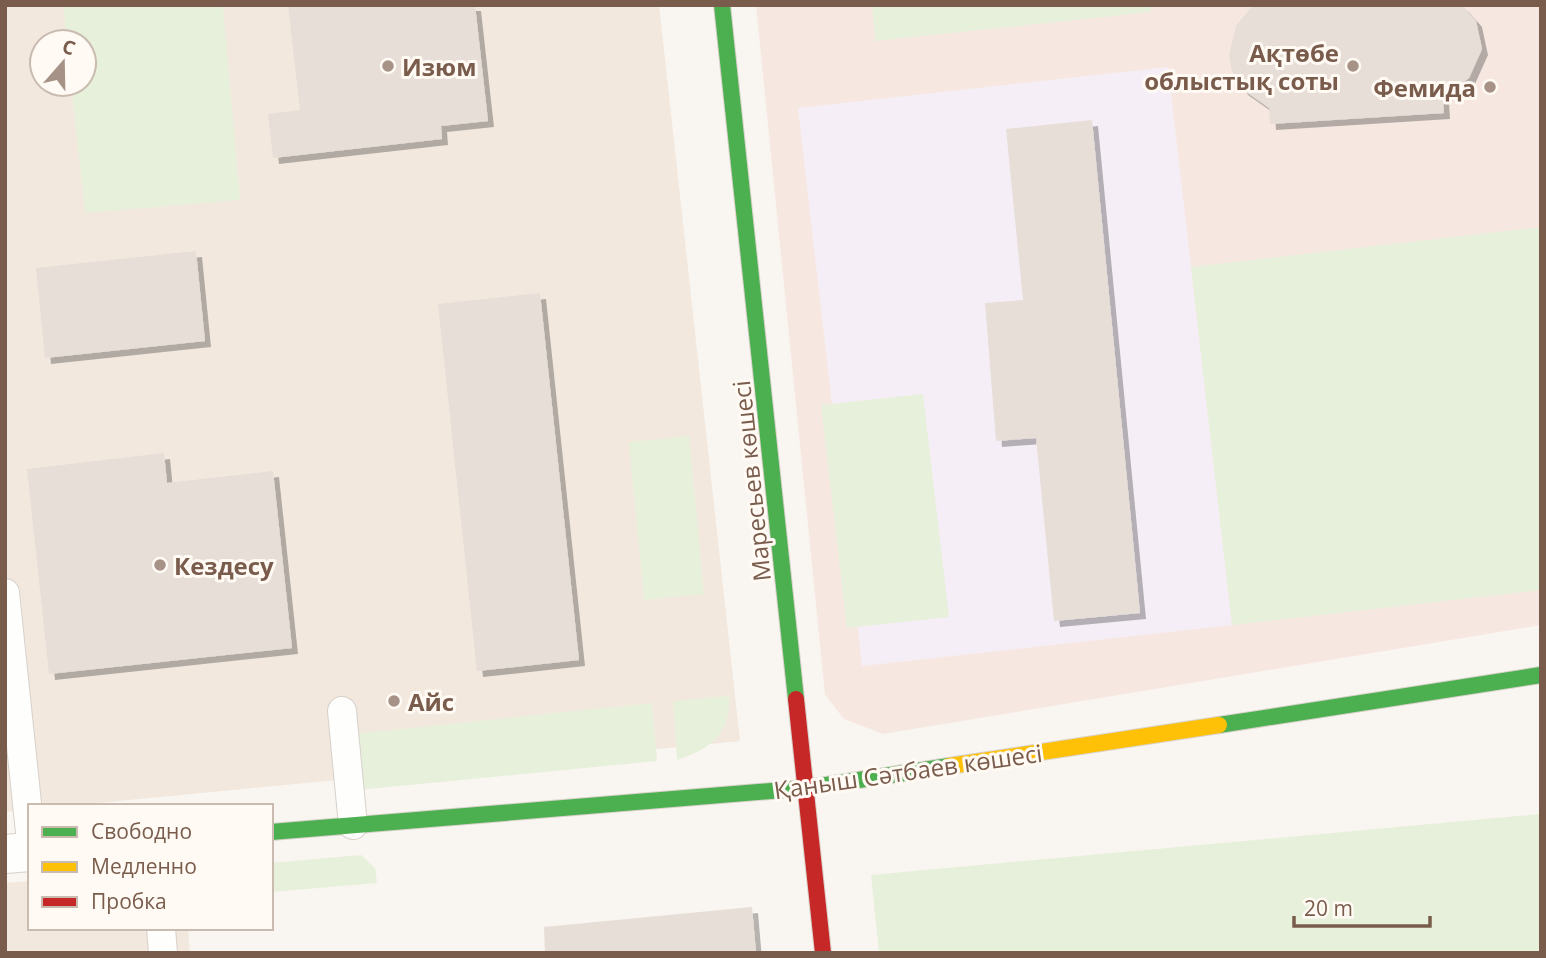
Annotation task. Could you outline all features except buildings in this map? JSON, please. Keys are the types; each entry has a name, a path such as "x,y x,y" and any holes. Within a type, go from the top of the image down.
{"street":[{"name":"Маресьев көшесі","path":"722,5 823,953"},
{"name":"Қаныш Сәтбаев көшесі","path":"273,832 807,788 1541,675"},
{"path":"5,854 28,852"}],"lane":[{"path":"5,593 28,813"},
{"path":"342,712 353,825"},
{"path":"161,930 163,953"}],"shaded area":[{"path":"5,5 659,5 740,741 88,804 28,804 28,809 5,812"},
{"path":"756,5 1541,5 1541,625 883,734 844,719 825,695"},
{"path":"1168,67 1232,625 862,666 798,108"},
{"path":"28,881 28,930 188,930 190,953 5,953 5,883"}],"green space":[{"path":"63,5 223,5 240,200 85,213 73,98 98,98 98,28 65,28"},
{"path":"872,5 1150,5 1151,12 875,41"},
{"path":"1541,227 1541,590 1232,625 1191,267"},
{"path":"923,394 949,617 847,628 821,405"},
{"path":"689,436 704,594 644,600 629,442"},
{"path":"729,696 726,720 716,738 700,751 677,760 673,701"},
{"path":"652,703 657,761 357,790 352,734"},
{"path":"1541,814 1541,953 879,953 871,875"},
{"path":"361,855 375,868 377,883 273,892 273,863"}],"traffic: fast":[{"path":"722,5 796,699"},
{"path":"1219,725 1541,675"},
{"path":"273,832 807,788 949,766"}],"traffic: slow":[{"path":"949,766 1219,725"}],"traffic: jam":[{"path":"796,699 823,953"}],"place":[{"name":"Изюм","path":"388,66"},
{"name":"Ақтөбе облыстық соты","path":"1353,66"},
{"name":"Фемида","path":"1490,87"},
{"name":"Кездесу","path":"160,565"},
{"name":"Айс","path":"394,701"}]}
